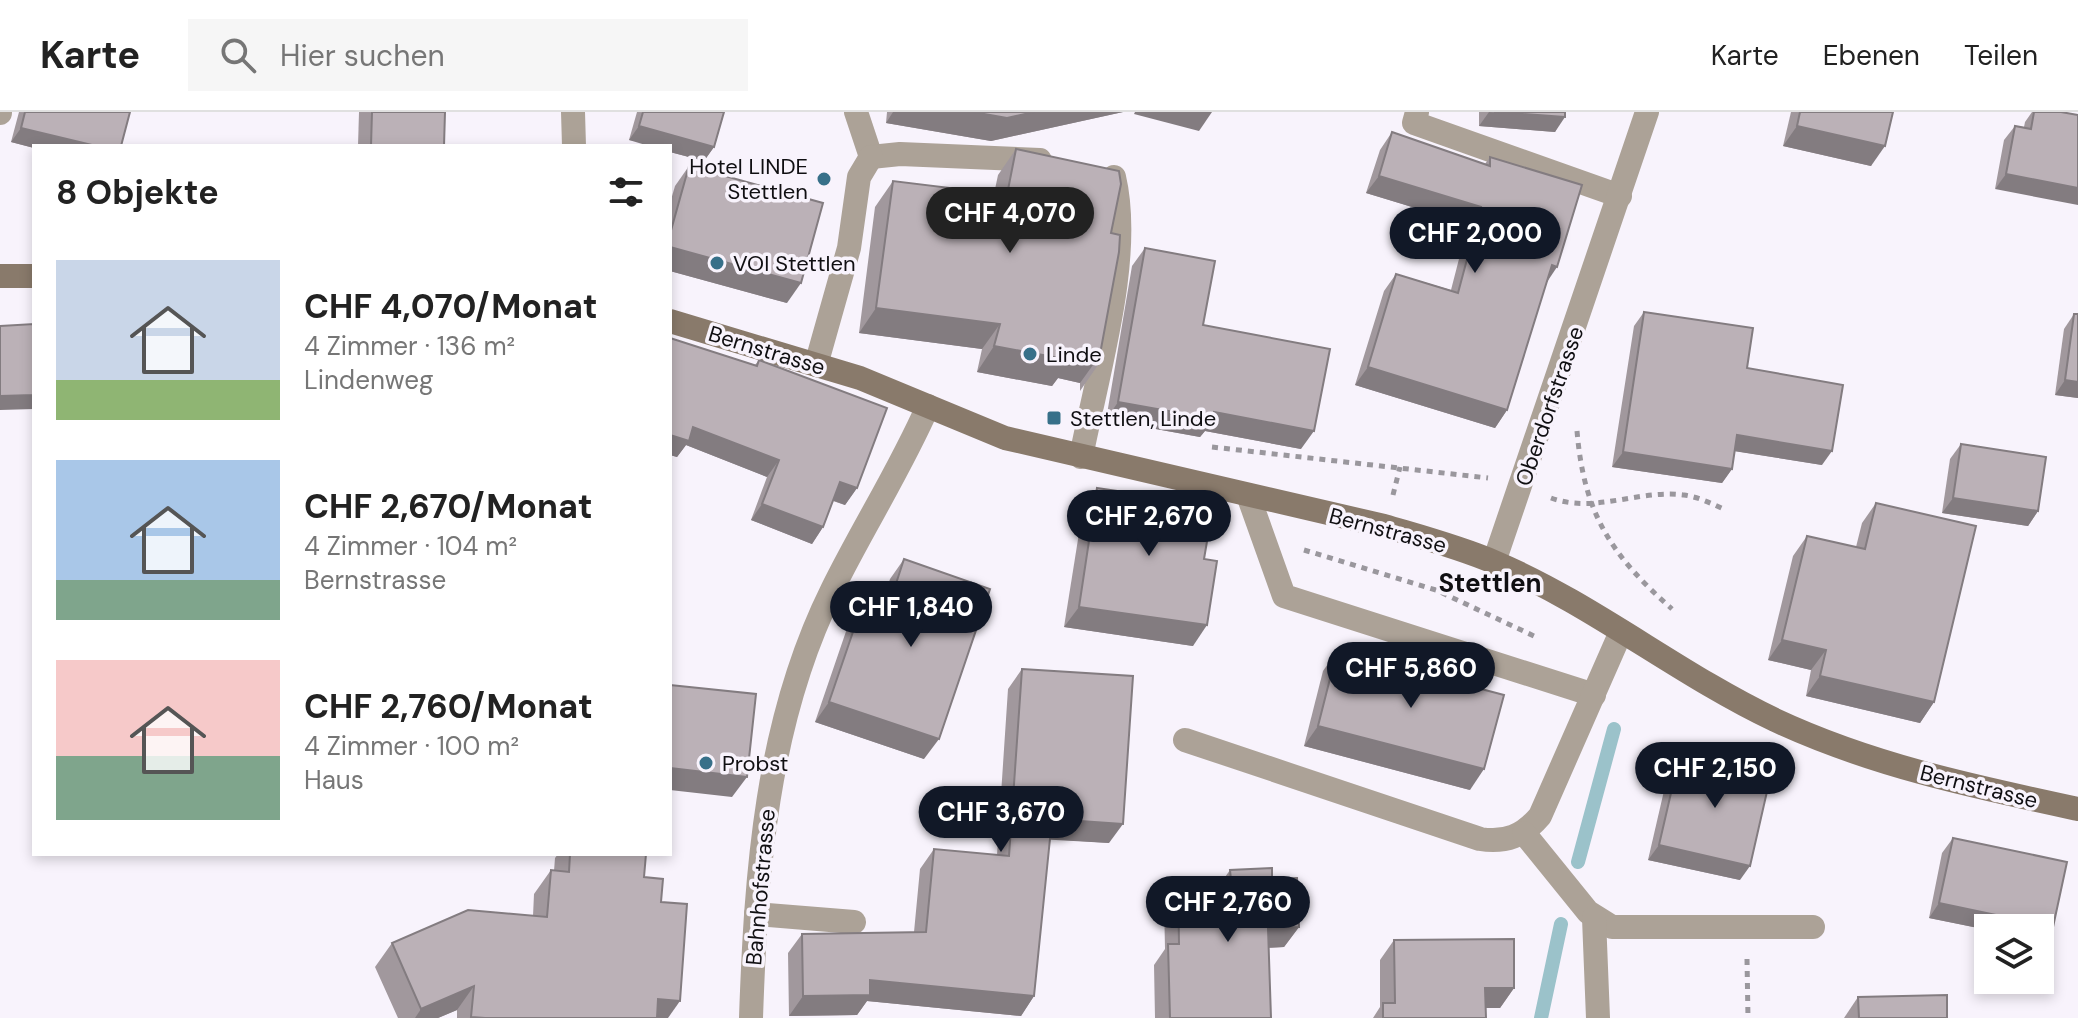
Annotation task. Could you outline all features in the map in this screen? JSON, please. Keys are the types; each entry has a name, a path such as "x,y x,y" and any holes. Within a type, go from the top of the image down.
{"main road":[{"path":"0,276 32,276"},
{"name":"Bernstrasse","path":"672,322 816,365 1005,438 1384,526 1494,562 1716,689 1831,744 1962,783 2078,809"}],"street":[{"path":"573,112 574,144"},
{"path":"816,365 849,248 859,177 871,157 856,112"},
{"path":"1417,112 1414,123 1620,196"},
{"name":"Oberdorfstrasse","path":"1494,562 1522,488 1647,112"},
{"path":"871,157 900,154 963,159 1011,157 1067,163"},
{"path":"1081,457 1119,262 1122,223 1106,174"},
{"name":"Bahnhofstrasse","path":"751,1018 762,833 778,747 806,656 831,591 900,468 928,406"},
{"path":"1248,495 1284,596 1594,695"},
{"path":"1185,740 1480,839 1505,840 1524,833 1547,802 1620,634"},
{"path":"1524,833 1594,918 1625,928 1813,927"},
{"path":"756,914 854,922"},
{"path":"1594,918 1598,1018"}],"path":[{"path":"1577,428 1590,504 1604,534 1633,574 1672,609"},
{"path":"1197,449 1212,447 1473,474 1567,504 1682,494 1726,510"},
{"path":"1264,540 1436,590 1541,640"},
{"path":"1746,927 1748,1018"}],"building":[{"path":"25,112 130,112 122,144 88,144 21,128"},
{"path":"372,112 445,112 444,144 371,144"},
{"path":"643,112 724,112 714,147 639,126"},
{"path":"973,112 1034,112 1007,118"},
{"path":"1494,112 1565,112 1565,117"},
{"path":"1800,112 1893,112 1885,146 1797,126"},
{"path":"2034,112 2078,115 2078,188 2006,174 2015,126 2031,129"},
{"path":"1392,132 1490,166 1490,157 1582,185 1557,267 1552,265 1507,410 1368,367 1396,274 1458,293 1481,207 1379,176"},
{"path":"1016,149 1119,171 1121,184 1111,233 1120,235 1119,252 1098,365 1098,358 1073,352 1070,360 994,346 1000,324 876,308 893,181 1007,195"},
{"path":"689,166 823,203 801,283 672,248 672,227"},
{"path":"1145,248 1215,261 1203,325 1330,349 1314,431 1214,412 1213,419 1118,402"},
{"path":"1644,312 1753,328 1747,368 1843,385 1832,451 1737,435 1732,469 1623,452"},
{"path":"2074,314 2078,314 2078,382 2065,380"},
{"path":"32,324 32,395 0,396 0,326"},
{"path":"672,339 757,366 759,360 887,408 857,488 840,482 823,527 762,504 779,460 693,427 689,441 672,436"},
{"path":"1961,444 2046,457 2038,511 1953,498"},
{"path":"1097,488 1199,503 1197,510 1212,512 1204,559 1217,561 1207,625 1079,607"},
{"path":"1876,503 1976,526 1934,702 1820,676 1826,650 1782,640 1807,536 1865,549"},
{"path":"904,559 990,589 939,739 829,702 868,588 892,596"},
{"path":"1337,651 1504,695 1484,769 1318,726"},
{"path":"1022,669 1133,676 1123,824 1052,819 1034,996 870,980 870,995 803,996 802,934 926,932 934,849 1009,856"},
{"path":"672,685 756,694 747,777 672,768"},
{"path":"1680,754 1771,774 1750,866 1659,845"},
{"path":"1953,838 2067,862 2054,922 2054,914 1991,914 1939,903"},
{"path":"570,856 646,856 644,877 663,879 661,902 687,904 680,1001 658,999 657,1018 471,1017 474,986 421,1009 392,943 468,910 547,917 551,870 569,872"},
{"path":"1272,868 1272,879 1297,878 1299,927 1268,928 1271,1018 1170,1018 1168,944 1179,944 1178,881 1231,880 1230,870"},
{"path":"1514,939 1514,988 1485,988 1486,1018 1383,1018 1383,1003 1395,1003 1394,940"},
{"path":"1947,995 1947,1018 1859,1018 1858,997"}],"waterway":[{"path":"1578,862 1614,729"},
{"path":"1541,1018 1561,924"}],"place":[{"name":"Hotel LINDE Stettlen","path":"824,179"},
{"name":"VOI Stettlen","path":"717,263"},
{"name":"Linde","path":"1030,354"},
{"name":"Stettlen, Linde","path":"1054,418"},
{"name":"Probst","path":"706,763"}],"district":[{"name":"Stettlen","path":"1490,583"}]}
